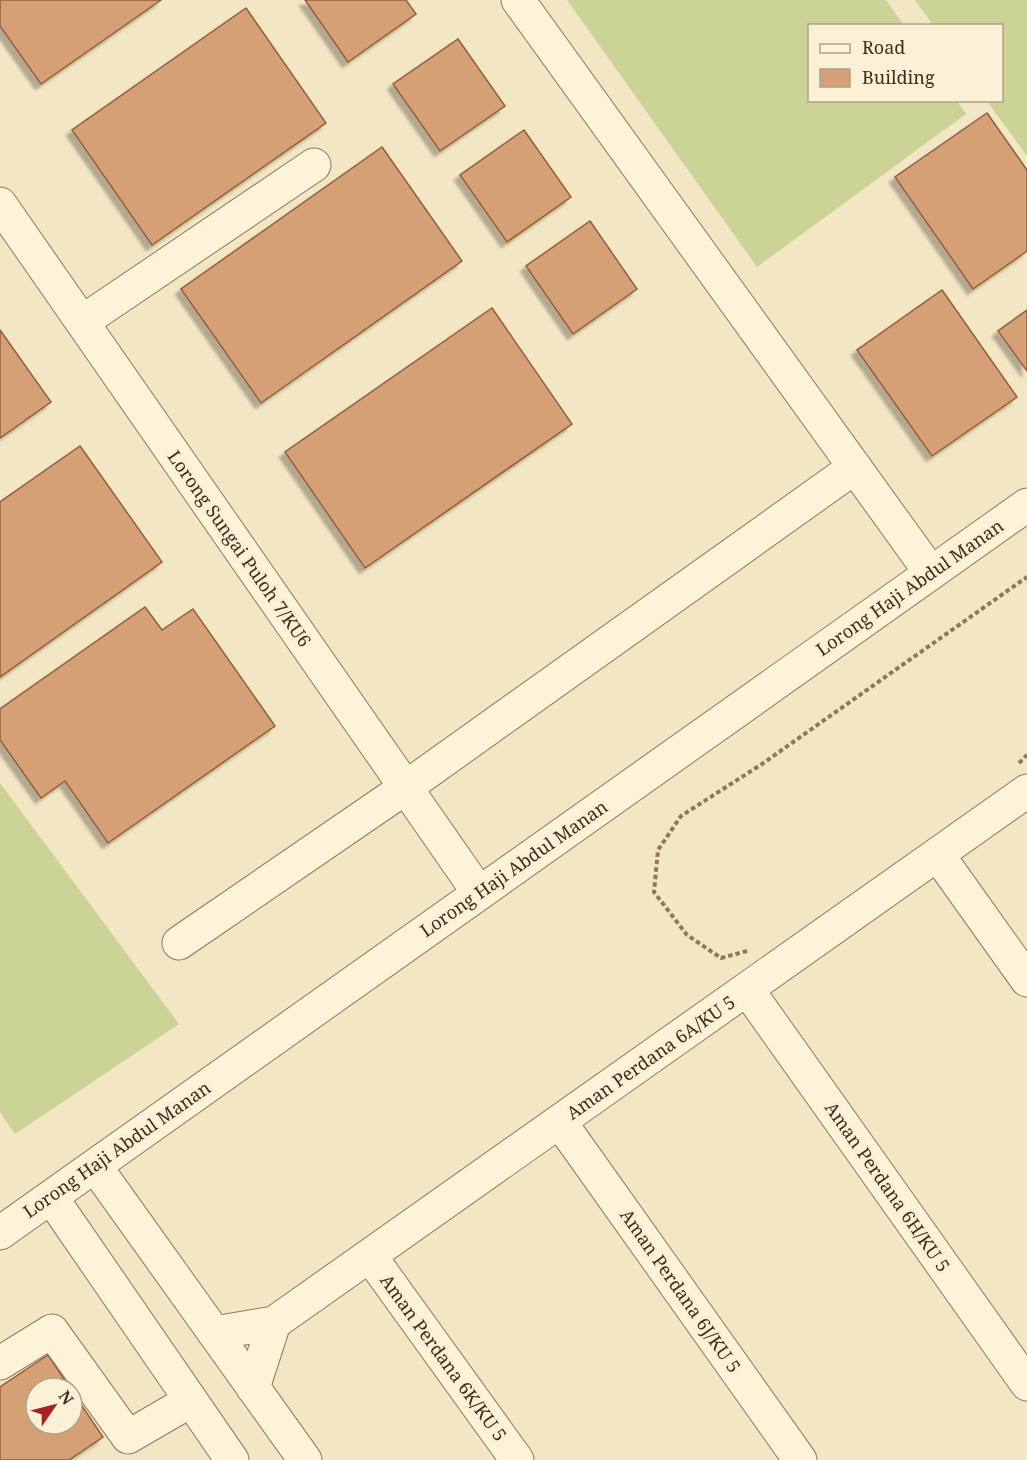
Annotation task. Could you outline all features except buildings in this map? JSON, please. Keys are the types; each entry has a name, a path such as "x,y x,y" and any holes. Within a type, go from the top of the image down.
{"street":[{"path":"518,0 931,573"},
{"path":"82,322 314,165"},
{"name":"Lorong Sungai Puloh 7/KU6","path":"0,204 479,893"},
{"path":"179,943 405,788 855,467"},
{"name":"Lorong Haji Abdul Manan","path":"0,1233 1027,505"},
{"name":"Aman Perdana 6A/KU 5","path":"214,1333 274,1323 938,855 1020,780"},
{"path":"938,855 1027,980"},
{"name":"Aman Perdana 6H/KU 5","path":"747,989 1027,1384"},
{"name":"Aman Perdana 6J/KU 5","path":"560,1122 800,1460"},
{"path":"95,1166 305,1460"},
{"path":"51,1197 232,1460"},
{"name":"Aman Perdana 6K/KU 5","path":"370,1256 517,1460"},
{"path":"253,1388 274,1323"},
{"path":"0,1363 52,1331 128,1437 190,1401"}],"path":[{"path":"754,949 721,958 687,935 654,892 658,850 681,816 762,764 1027,577"},
{"path":"1020,780 1027,756"}],"green space":[{"path":"567,0 886,0 903,24 808,24 808,102 958,102 966,114 757,267"},
{"path":"915,0 1027,0 1027,156 988,102 1003,102 1003,24 932,24"},
{"path":"0,783 179,1024 15,1134 0,1112"}]}
